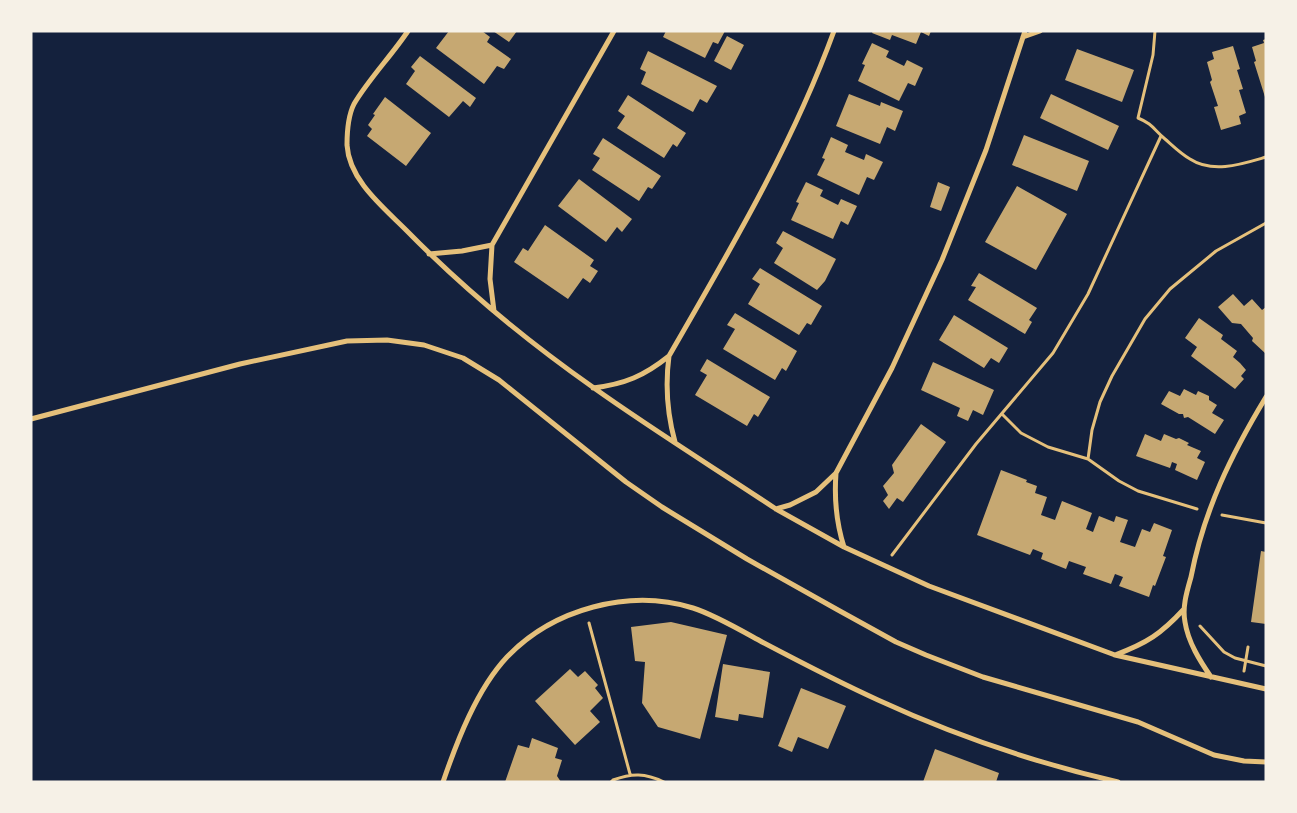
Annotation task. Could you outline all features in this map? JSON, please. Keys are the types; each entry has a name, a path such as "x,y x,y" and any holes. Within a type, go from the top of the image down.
{"street":[{"path":"408,31 354,106 348,126 348,147 353,167 375,199 429,254 494,312 593,388 776,509 844,547 884,566 929,586 1115,655 1266,689"},
{"path":"494,312 490,279 492,245 614,31"},
{"path":"593,388 614,386 634,379 653,369 669,356 769,179 808,97 834,31"},
{"path":"776,509 790,505 816,492 836,473 892,368 942,260 986,150 1024,34 1040,31"},
{"path":"429,254 462,251 492,245"},
{"path":"31,419 240,364 347,342 387,340 424,345 463,358 499,380 646,496 747,559 896,642 983,677 1138,722 1214,755 1244,761 1266,762"},
{"path":"669,356 667,390 670,425 675,442"},
{"path":"1211,677 1192,644 1185,623 1184,608 1193,563 1208,512 1244,433 1266,397"},
{"path":"836,473 836,518 844,547"},
{"path":"443,782 456,745 482,692 507,657 539,630 585,609 618,601 660,602 694,608 831,678 929,722 1031,757 1118,782"},
{"path":"1115,655 1154,638 1184,608"}],"path":[{"path":"1156,31 1153,55 1138,118 1149,122 1161,136 1189,159 1202,165 1218,167 1237,165 1266,157"},
{"path":"884,566 976,444 1053,353 1088,294 1161,136"},
{"path":"1088,459 1092,430 1100,402 1112,376 1145,319 1170,289 1216,251 1266,223"},
{"path":"1002,414 1021,433 1048,447 1088,459 1119,481 1138,491 1208,512 1266,524"},
{"path":"1184,608 1224,652 1246,662 1266,666"},
{"path":"585,609 630,774"},
{"path":"1242,684 1248,647"},
{"path":"611,782 630,774 655,777 664,782"}],"building":[{"path":"449,31 482,31 490,37 487,42 511,59 504,69 497,66 484,84 436,48"},
{"path":"493,31 517,31 509,42"},
{"path":"666,31 725,31 718,44 713,42 705,58 663,37"},
{"path":"873,31 931,31 929,36 921,32 916,44 892,35 890,40 872,33"},
{"path":"727,36 744,45 731,70 714,61"},
{"path":"1266,39 1265,97 1254,62 1256,61 1252,47 1264,43 1263,40"},
{"path":"872,43 889,51 886,57 904,66 907,60 923,68 915,86 908,83 899,101 858,81 865,65 862,64"},
{"path":"1233,46 1240,69 1237,70 1243,89 1239,90 1246,113 1239,116 1241,124 1221,130 1214,107 1218,106 1210,82 1212,80 1207,62 1214,59 1212,52"},
{"path":"1077,49 1134,70 1122,102 1065,80"},
{"path":"648,51 717,86 707,103 700,99 693,112 641,84 646,72 640,69"},
{"path":"420,56 476,98 470,107 463,101 449,117 406,84 415,71 411,67"},
{"path":"849,94 880,106 881,102 903,111 895,131 887,127 880,144 836,126"},
{"path":"1051,94 1119,126 1108,150 1040,118"},
{"path":"628,95 686,133 677,147 673,144 664,158 617,128 625,116 618,111"},
{"path":"385,97 431,133 406,166 367,136 372,129 368,125 375,115 373,114"},
{"path":"1024,135 1089,161 1077,191 1012,165"},
{"path":"831,137 848,145 845,152 864,160 866,154 883,162 874,180 867,177 859,195 817,175 825,159 822,158"},
{"path":"603,138 661,176 652,189 648,187 639,201 592,170 600,158 593,154"},
{"path":"579,179 632,219 622,232 617,227 606,242 558,206"},
{"path":"806,182 823,190 820,196 838,205 841,199 857,206 848,225 841,221 833,239 791,220 799,203 796,202"},
{"path":"938,182 950,187 941,211 930,207"},
{"path":"1017,186 1067,214 1036,270 985,242"},
{"path":"545,225 594,260 590,266 598,271 590,283 583,278 568,299 514,262 523,248 528,251"},
{"path":"783,231 836,259 825,281 817,290 774,263 783,248 776,243"},
{"path":"760,268 822,306 811,325 807,323 799,335 748,304 760,284 752,279"},
{"path":"979,273 1037,308 1029,320 1032,322 1025,334 968,300 976,287 971,286"},
{"path":"1233,294 1244,306 1252,299 1262,310 1266,307 1266,354 1252,341 1253,338 1241,324 1232,323 1218,307"},
{"path":"735,313 797,351 786,371 782,368 775,380 723,349 735,329 727,325"},
{"path":"954,315 1008,348 999,363 991,358 984,368 939,340"},
{"path":"1199,318 1223,335 1221,339 1237,351 1233,357 1246,370 1241,376 1244,379 1235,389 1191,356 1197,347 1185,338"},
{"path":"707,359 770,397 758,417 754,414 747,426 695,395 707,375 700,371"},
{"path":"933,362 994,390 983,415 973,410 968,421 957,416 960,408 921,390"},
{"path":"1184,389 1196,395 1198,391 1209,396 1209,400 1217,405 1212,413 1224,420 1215,434 1188,417 1184,418 1183,414 1179,414 1161,404 1169,391 1180,396"},
{"path":"921,424 946,442 903,502 897,498 889,509 883,501 888,495 883,486 894,473 892,465"},
{"path":"1145,434 1161,441 1164,434 1176,439 1179,438 1189,443 1187,445 1201,451 1197,458 1205,462 1197,480 1175,470 1177,464 1172,462 1170,468 1136,456"},
{"path":"1001,470 1037,486 1035,493 1047,497 1041,515 1055,520 1062,501 1092,513 1086,529 1093,532 1099,516 1114,522 1116,516 1128,520 1120,542 1135,547 1142,529 1150,532 1154,523 1172,530 1163,556 1166,557 1149,597 1119,586 1123,577 1115,574 1111,584 1083,574 1086,567 1069,561 1066,569 1041,559 1043,553 1033,549 1030,555 977,535"},
{"path":"1261,551 1266,552 1266,624 1251,622"},
{"path":"671,622 727,635 700,739 658,727 642,703 645,662 635,661 631,627"},
{"path":"723,664 770,672 763,718 739,714 738,721 715,717"},
{"path":"570,669 578,677 585,671 598,685 595,688 603,698 590,711 600,722 575,745 535,701"},
{"path":"801,688 846,706 828,749 798,737 792,752 778,746"},
{"path":"532,738 558,748 555,758 562,760 557,776 561,782 505,782 518,745 529,748"},
{"path":"935,749 999,773 996,782 923,782"}]}
